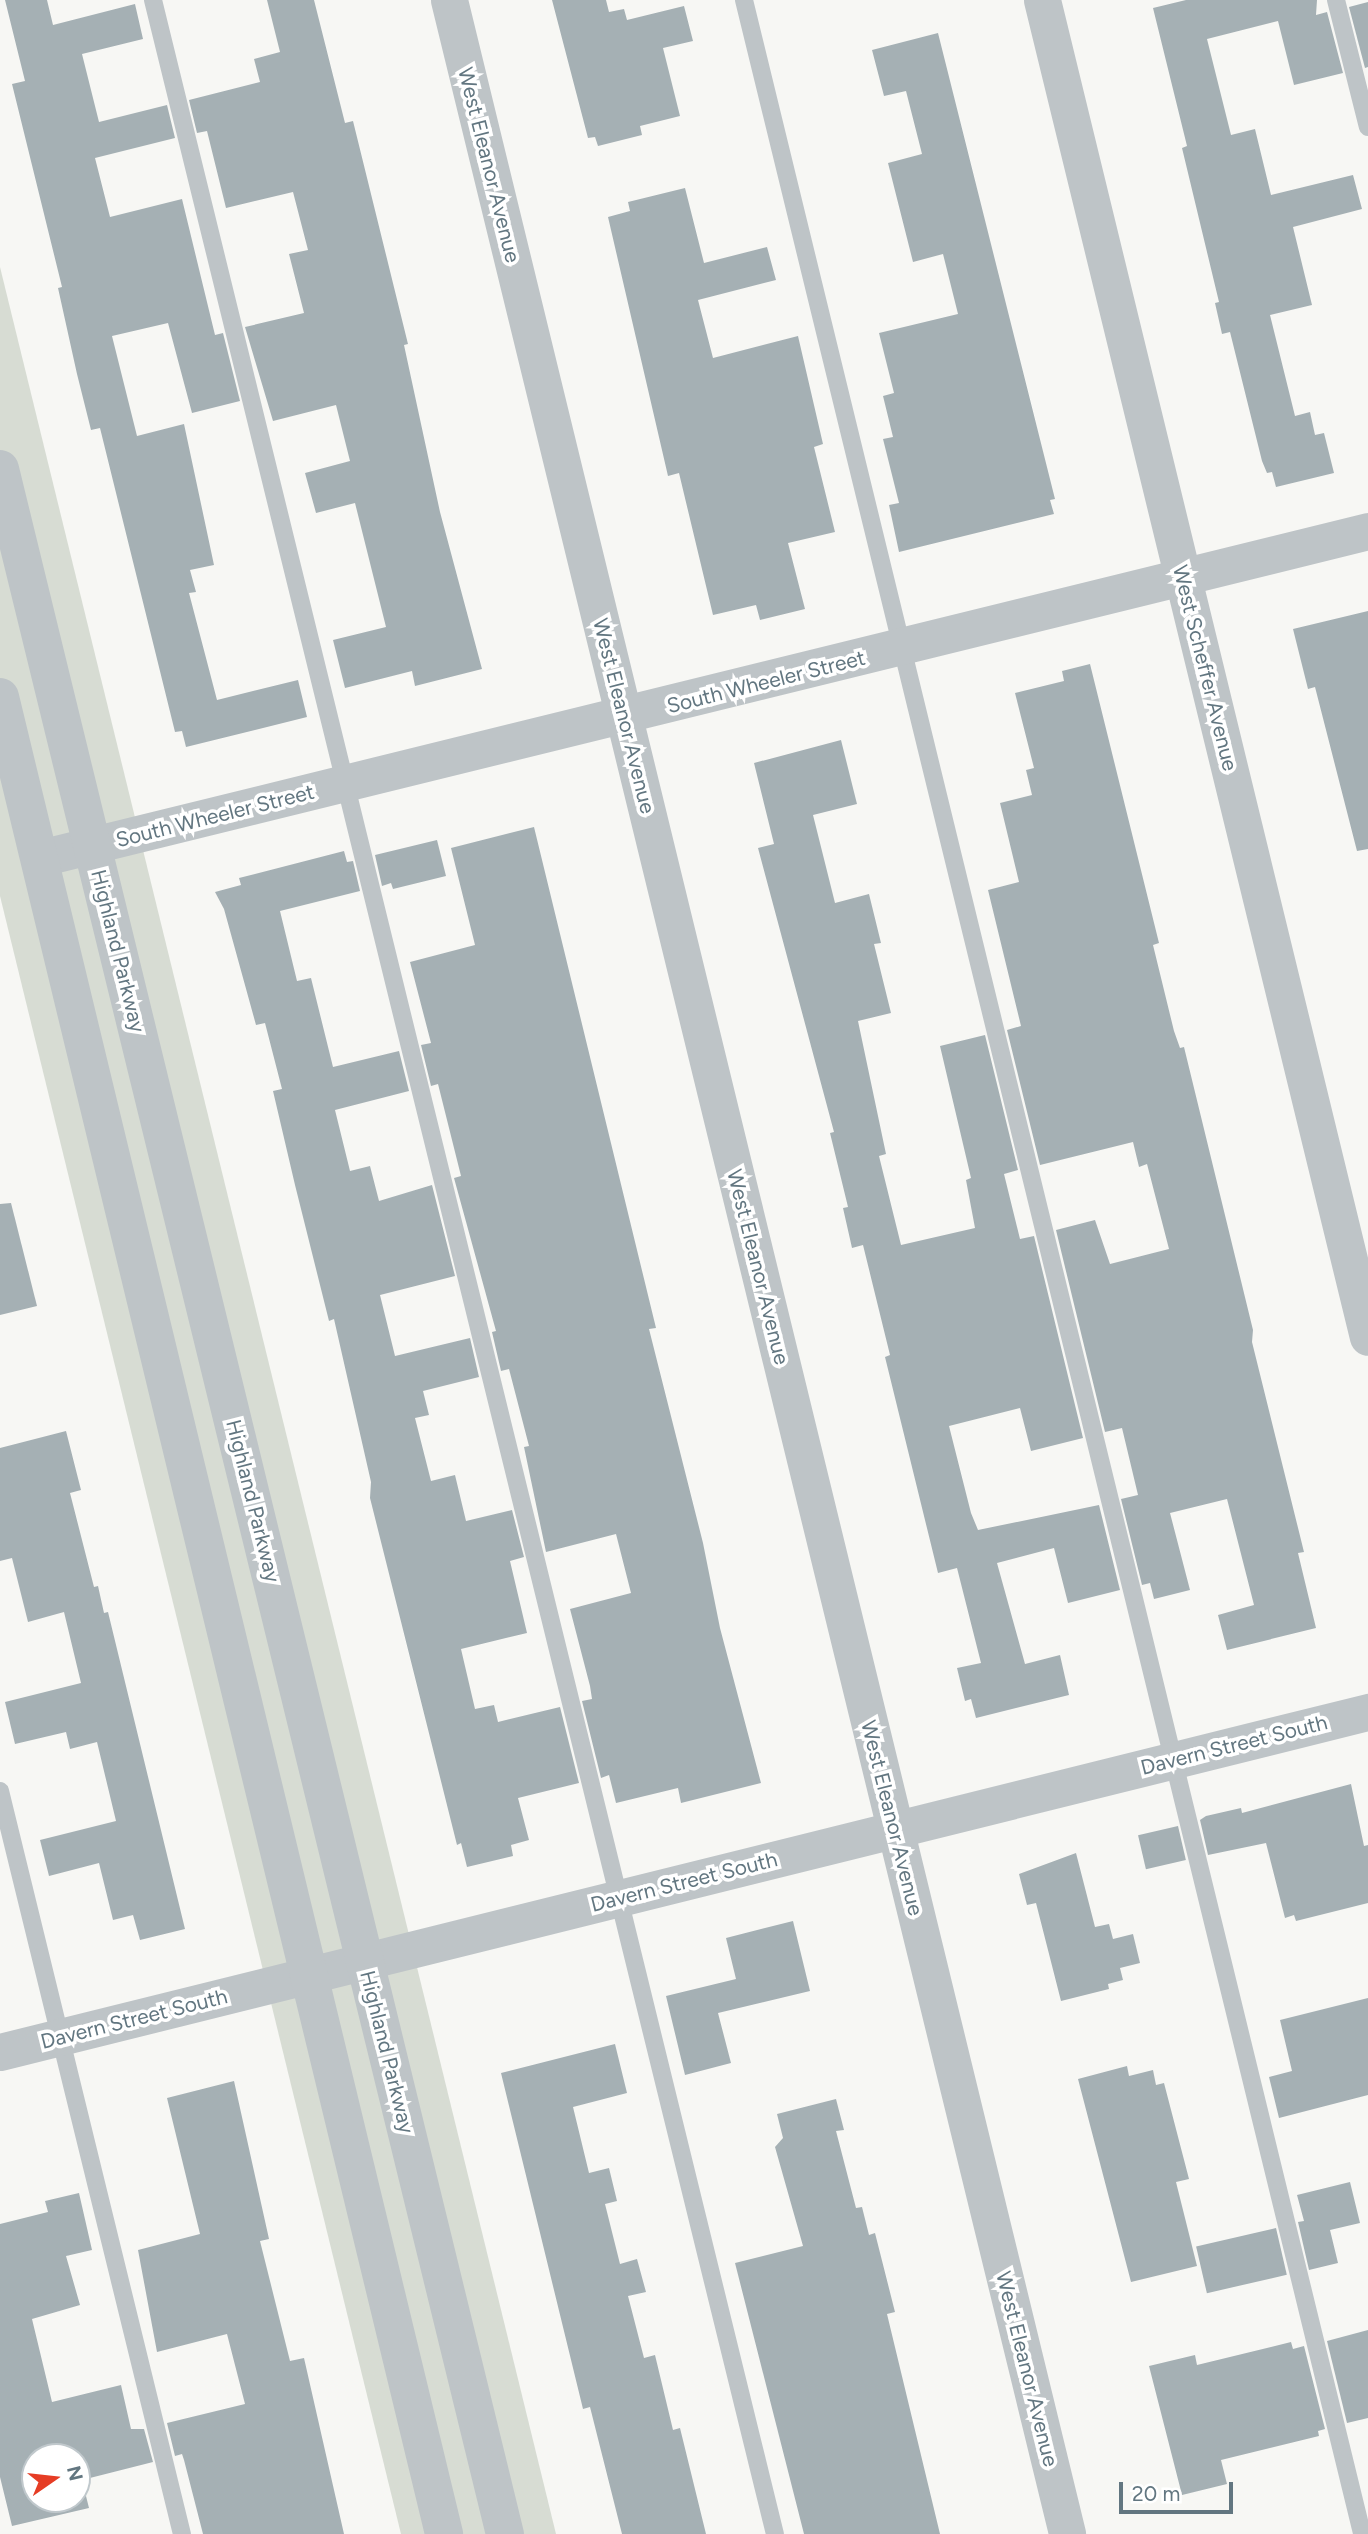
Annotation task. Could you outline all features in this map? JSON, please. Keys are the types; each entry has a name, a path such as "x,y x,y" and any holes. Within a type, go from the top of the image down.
{"street":[{"name":"West Eleanor Avenue","path":"449,0 1067,2534"},
{"name":"West Scheffer Avenue","path":"1042,0 1368,1337"},
{"name":"Highland Parkway","path":"0,469 505,2534"},
{"name":"South Wheeler Street","path":"40,858 624,717 1368,531"},
{"path":"0,697 443,2534"},
{"name":"Davern Street South","path":"0,2052 1368,1712"}],"lane":[{"path":"153,0 775,2534"},
{"path":"744,0 1176,1759 1362,2534"},
{"path":"1336,0 1368,127"},
{"path":"0,1791 182,2534"}],"shaded area":[{"path":"0,267 556,2534 401,2534 0,896"}],"building":[{"path":"5,0 47,0 53,25 135,4 143,39 82,54 99,122 167,105 175,138 95,158 110,217 182,199 215,335 223,333 240,401 192,413 168,323 112,336 137,436 184,424 214,565 190,570 196,592 189,593 217,700 298,680 307,717 186,747 182,731 175,732 100,428 91,430 77,374 58,288 62,287 12,84 25,81"},
{"path":"267,0 314,0 345,123 353,121 408,344 404,345 440,512 482,669 415,686 412,671 345,688 333,640 386,627 355,503 316,513 305,473 350,461 336,405 273,421 245,327 304,313 289,254 308,250 293,192 226,208 207,131 197,133 189,100 260,82 254,59 280,52"},
{"path":"552,0 606,0 609,12 624,9 627,20 684,6 693,41 663,48 680,116 640,126 642,135 598,146 595,137 588,138"},
{"path":"1186,0 1317,0 1316,15 1327,12 1343,73 1294,85 1278,21 1207,39 1231,135 1255,129 1271,195 1353,175 1362,209 1293,227 1312,305 1270,315 1295,416 1310,412 1315,435 1324,433 1334,473 1276,487 1272,472 1267,473 1262,461 1230,332 1222,334 1215,303 1219,302 1182,148 1187,146 1153,8"},
{"path":"1368,2 1368,67 1365,68 1349,7"},
{"path":"938,33 1055,499 1050,500 1054,514 899,552 889,505 899,503 883,439 893,437 883,396 894,393 879,333 958,314 943,254 913,262 888,163 922,154 906,91 884,96 872,50"},
{"path":"685,188 704,263 767,247 776,280 698,300 713,358 798,336 823,444 814,447 835,532 788,543 805,609 760,620 756,605 713,615 679,473 668,476 608,217 630,211 628,202"},
{"path":"1368,611 1368,849 1357,851 1315,687 1308,689 1293,629"},
{"path":"1090,664 1159,943 1153,945 1174,1031 1180,1048 1184,1047 1253,1330 1252,1342 1304,1552 1298,1553 1316,1628 1227,1650 1218,1615 1254,1605 1227,1499 1170,1513 1190,1590 1154,1599 1150,1583 1142,1585 1121,1499 1138,1495 1122,1428 1105,1432 1056,1230 1095,1220 1110,1264 1169,1249 1147,1164 1139,1167 1133,1142 1040,1165 1007,1030 1021,1026 988,890 1019,882 1000,803 1032,795 1026,770 1034,768 1015,693 1064,681 1062,671"},
{"path":"841,740 857,804 813,815 835,903 869,894 881,943 874,944 891,1013 858,1021 886,1154 879,1156 901,1245 975,1228 966,1180 971,1178 940,1046 985,1035 1018,1170 1004,1174 1020,1239 1034,1236 1083,1438 1031,1451 1020,1408 949,1426 971,1513 978,1530 1099,1505 1120,1590 1068,1603 1054,1548 997,1563 1025,1664 1060,1655 1069,1695 976,1718 971,1699 965,1701 957,1668 981,1663 957,1568 938,1573 885,1357 890,1355 863,1245 852,1248 843,1208 848,1207 830,1133 834,1132 758,848 774,844 754,763"},
{"path":"534,827 656,1328 649,1329 703,1543 720,1628 761,1783 681,1803 678,1788 616,1803 609,1775 601,1778 582,1701 592,1699 590,1686 570,1609 631,1593 616,1534 546,1552 524,1447 529,1446 509,1369 501,1371 492,1332 496,1331 454,1178 461,1176 438,1084 431,1086 421,1045 431,1043 410,962 475,945 451,848"},
{"path":"437,840 446,876 393,889 391,883 382,886 375,855"},
{"path":"344,851 347,862 353,861 360,891 280,911 297,981 311,978 333,1067 399,1051 409,1091 335,1110 350,1171 370,1166 379,1201 432,1185 455,1276 380,1295 395,1356 470,1338 479,1377 423,1391 429,1415 415,1418 431,1481 455,1475 466,1521 512,1510 524,1557 510,1561 527,1633 461,1649 475,1709 494,1705 498,1722 560,1707 579,1783 518,1798 529,1840 511,1845 513,1856 467,1867 461,1843 457,1845 370,1498 371,1482 334,1319 329,1321 295,1185 273,1091 282,1089 265,1023 256,1025 224,909 215,892 241,885 239,878"},
{"path":"11,1203 37,1306 0,1315 0,1204"},
{"path":"66,1431 81,1490 70,1493 94,1587 98,1586 104,1613 108,1612 185,1929 140,1940 133,1915 113,1920 99,1863 49,1876 40,1840 116,1821 97,1742 70,1749 66,1732 15,1744 5,1702 81,1683 64,1612 28,1622 12,1558 0,1561 0,1448"},
{"path":"1351,1784 1364,1846 1368,1845 1368,1903 1296,1921 1294,1915 1285,1918 1266,1843 1208,1855 1200,1820 1206,1816 1241,1808 1242,1813"},
{"path":"1178,1826 1186,1860 1146,1869 1138,1835"},
{"path":"1076,1853 1095,1927 1109,1924 1113,1939 1133,1934 1140,1963 1120,1968 1123,1980 1108,1984 1109,1989 1061,2001 1036,1903 1027,1905 1019,1874"},
{"path":"793,1921 810,1991 718,2013 731,2063 685,2075 666,1996 736,1979 726,1938"},
{"path":"1368,1998 1368,2095 1279,2118 1269,2077 1292,2071 1280,2020"},
{"path":"615,2044 627,2093 573,2107 589,2173 609,2168 617,2201 605,2204 620,2264 637,2259 646,2292 628,2296 644,2358 655,2355 673,2430 680,2428 706,2534 622,2534 590,2407 583,2409 501,2073"},
{"path":"1127,2066 1129,2076 1153,2070 1156,2085 1164,2083 1189,2179 1176,2182 1197,2266 1131,2282 1078,2079"},
{"path":"234,2081 269,2239 260,2241 290,2361 304,2358 344,2534 203,2534 182,2454 175,2456 167,2423 245,2404 227,2334 157,2352 138,2250 200,2234 167,2098"},
{"path":"836,2099 844,2130 836,2131 856,2208 862,2207 869,2235 875,2233 895,2312 887,2314 940,2534 804,2534 735,2263 803,2246 775,2147 783,2138 777,2114"},
{"path":"1350,2182 1360,2223 1330,2230 1338,2263 1309,2270 1298,2222 1304,2221 1297,2195"},
{"path":"79,2193 92,2250 66,2256 80,2305 32,2319 52,2402 121,2385 131,2429 144,2429 153,2462 91,2478 91,2443 21,2443 21,2513 68,2513 12,2526 0,2477 0,2224 48,2212 45,2201"},
{"path":"1276,2228 1287,2275 1207,2293 1196,2246"},
{"path":"1368,2330 1368,2418 1347,2423 1327,2341"},
{"path":"1291,2342 1293,2349 1304,2346 1325,2429 1318,2431 1319,2436 1221,2460 1227,2484 1182,2495 1149,2366 1195,2355 1197,2365"}]}
